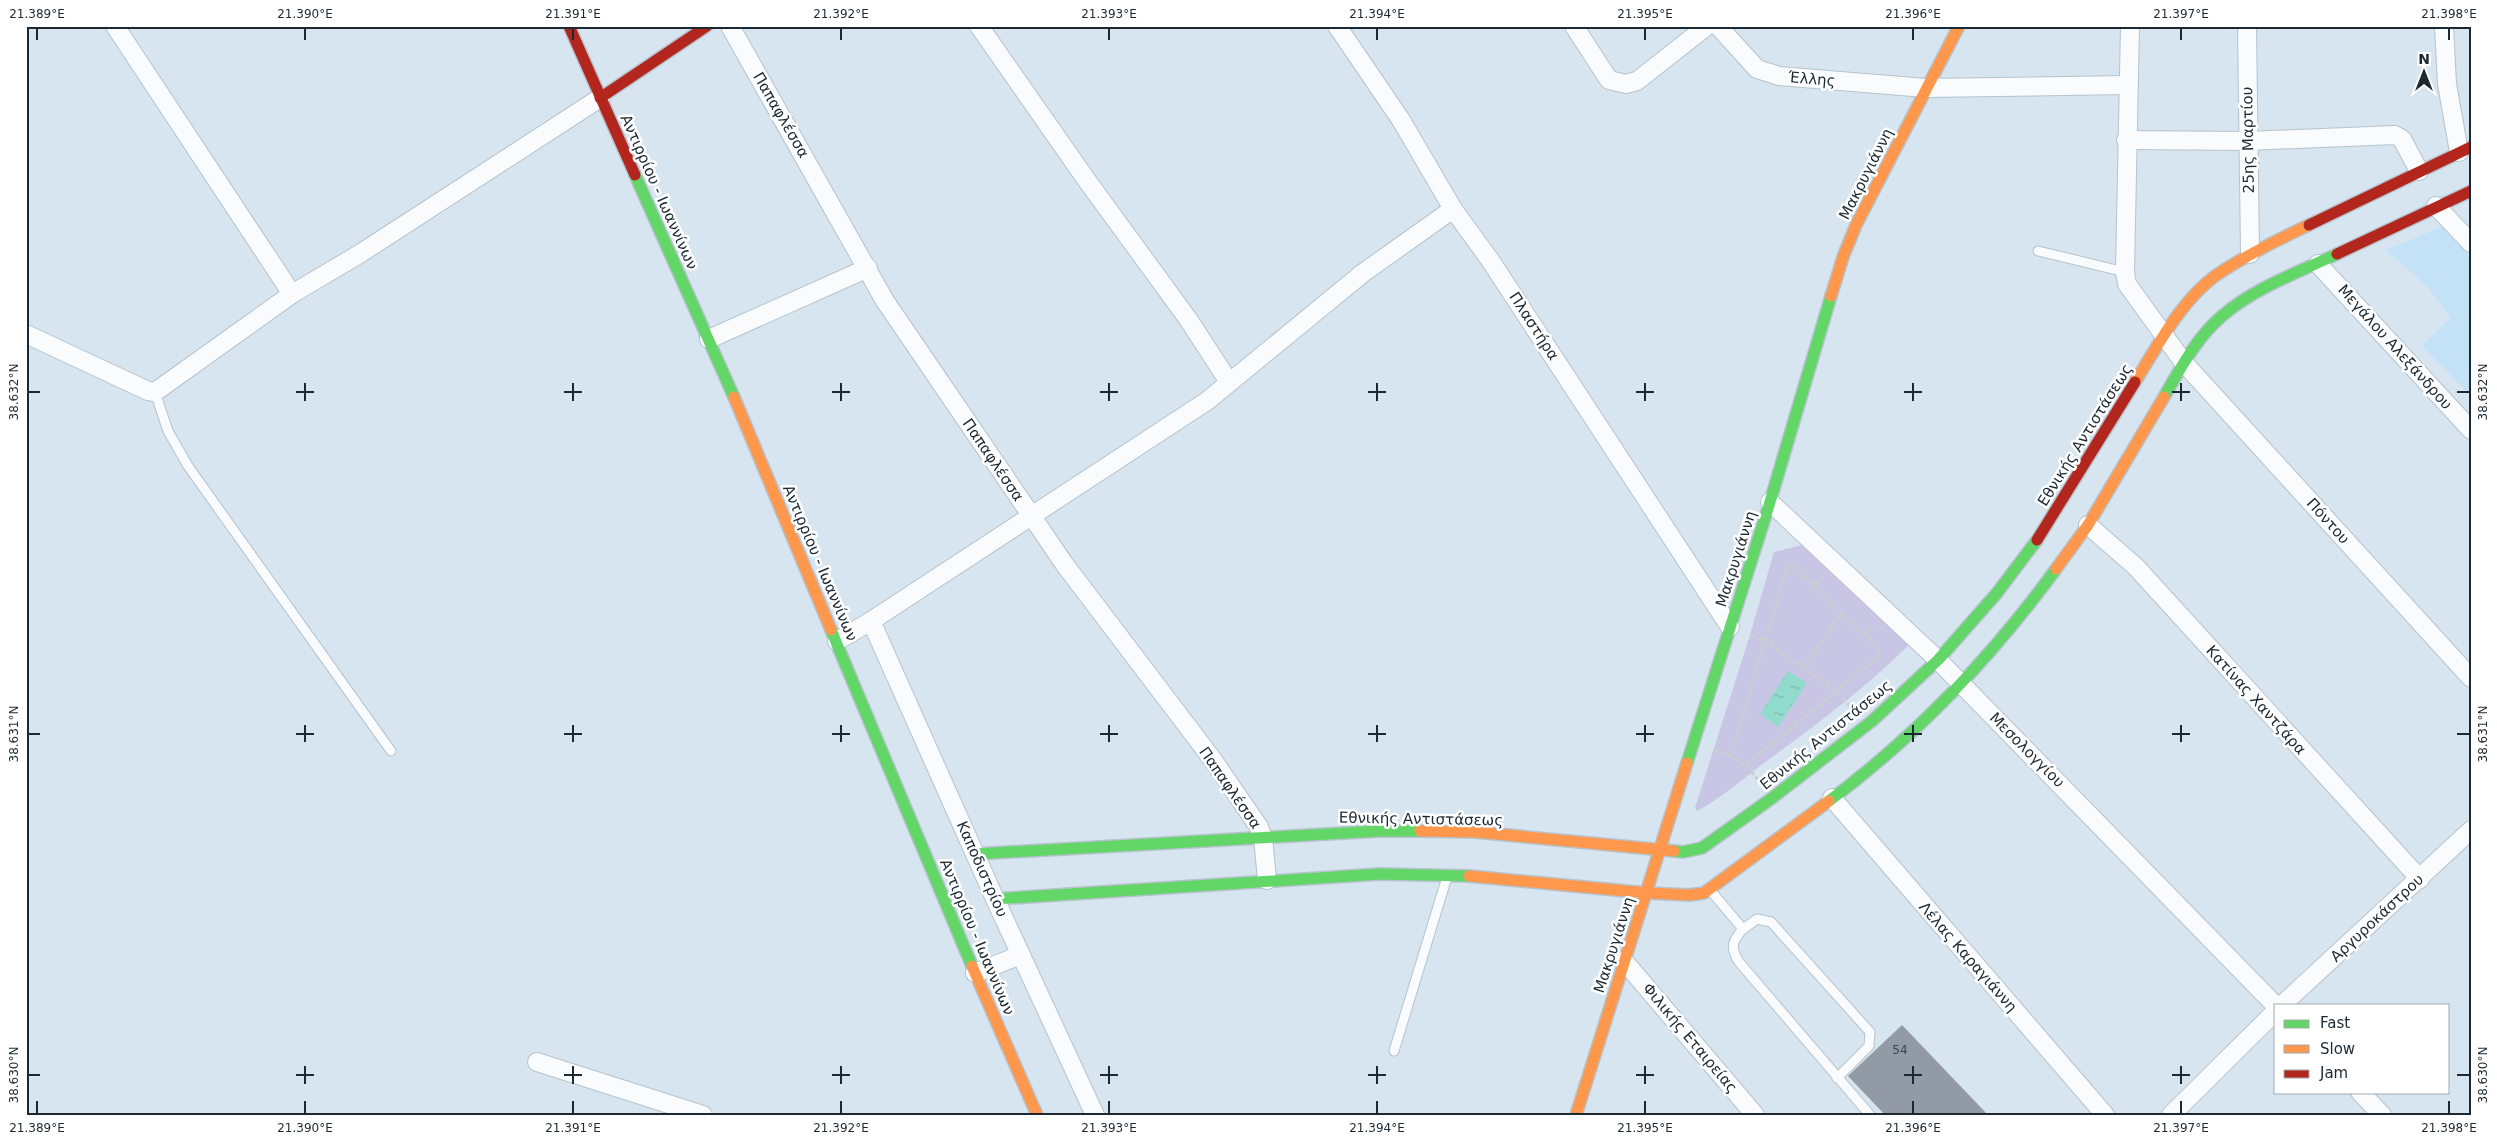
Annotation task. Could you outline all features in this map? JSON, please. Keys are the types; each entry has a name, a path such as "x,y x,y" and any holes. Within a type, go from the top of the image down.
{"main road":[{"name":"Αντιρρίου - Ιωαννίνων","path":"569,26 709,339 975,973 1037,1115"},
{"path":"600,98 707,26"},
{"name":"Μακρυγιάννη","path":"1576,1115 1770,502 1843,256 1856,225 1959,26"},
{"name":"Εθνικής Αντιστάσεως","path":"975,854 1380,831 1476,832 1683,852 1702,848 1772,798 1872,721 1938,660 1997,593 2036,541 2164,336 2189,302 2214,277 2250,254 2465,150"},
{"path":"995,899 1380,874 1448,874 1647,893 1697,895 1710,890 1832,798 1906,739 1962,685 2021,617 2088,525 2184,363 2221,316 2249,296 2471,191"}],"street":[{"path":"116,26 292,294"},
{"name":"Παπαφλέσσα","path":"730,26 885,301 1065,565 1213,760 1260,827 1268,880"},
{"path":"980,26 1088,182 1188,319 1229,382"},
{"name":"Πλαστήρα","path":"1337,26 1401,120 1454,209 1490,260 1730,627"},
{"path":"1574,26 1609,80 1626,84 1636,81 1707,26"},
{"name":"Έλλης","path":"1718,26 1752,64 1766,73 1779,76 1926,88 2128,85"},
{"path":"2125,272 2126,140 2130,26"},
{"name":"25ης Μαρτίου","path":"2247,26 2247,141 2250,254"},
{"path":"2444,26 2447,84 2465,150"},
{"path":"26,334 148,391 155,392 292,294 361,253 600,98"},
{"path":"2126,140 2247,141 2397,136 2403,140 2418,172"},
{"path":"2436,206 2471,243"},
{"path":"837,641 871,622 1207,401 1363,273 1454,209"},
{"name":"Μεγάλου Αλεξάνδρου","path":"2318,264 2471,430"},
{"path":"709,339 868,268"},
{"name":"Πόντου","path":"2125,272 2128,284 2184,363 2471,678"},
{"name":"Μεσολογγίου","path":"1770,502 1938,660 2274,1004"},
{"name":"Κατίνας Χαντζάρα","path":"2088,525 2136,568 2420,879"},
{"name":"Καποδιστρίου","path":"871,622 995,899 1095,1115"},
{"name":"Λέλας Καραγιάννη","path":"1832,798 2105,1115"},
{"name":"Αργυροκάστρου","path":"2283,1004 2471,830"},
{"path":"975,973 1021,954"},
{"name":"Φιλικής Εταιρείας","path":"1624,961 1755,1115"},
{"path":"2171,1115 2274,1013"},
{"path":"537,1062 703,1115"},
{"path":"2362,1094 2382,1115"}],"lane":[{"path":"2038,251 2125,272"},
{"path":"155,392 168,432 188,466 391,751"},
{"path":"1394,1050 1448,874"},
{"path":"1710,890 1743,929"},
{"path":"1837,1078 1869,1046 1870,1032 1771,922 1757,919 1743,929 1733,940 1734,954 1837,1078 1870,1115"}],"path":[{"path":"1794,565 1842,612 1877,648 1878,655 1746,765 1731,756 1786,570 1794,565"},
{"path":"1814,585 1837,565"},
{"path":"1804,668 1842,612"},
{"path":"1730,627 1765,641 1837,691"}],"shaded area":[{"path":"2446,225 2471,249 2471,396 2422,346 2451,318 2427,286 2386,250"},
{"path":"1802,545 1910,644 1859,690 1823,719 1725,793 1697,811 1695,808 1750,635 1774,552"}],"water":[{"path":"1788,671 1807,683 1778,727 1760,714"}],"building":[{"path":"1902,1025 1988,1115 1885,1115 1848,1076"}],"traffic: fast":[{"path":"635,175 734,397"},
{"path":"2164,397 2197,343 2222,316 2262,289 2337,254"},
{"path":"1687,763 1770,502 1831,296"},
{"path":"1674,851 1683,852 1702,848 1772,798 1872,721 1938,660 1997,593 2037,540"},
{"path":"1829,801 1893,749 1951,694 2005,634 2056,569"},
{"path":"831,630 972,966"},
{"path":"975,854 1380,831 1420,831"},
{"path":"995,899 1380,874 1469,876"}],"traffic: slow":[{"path":"1831,296 1843,257 1856,225 1959,26"},
{"path":"2135,382 2170,326 2202,287 2237,262 2309,225"},
{"path":"734,397 831,630"},
{"path":"2056,569 2088,525 2164,397"},
{"path":"1576,1115 1687,763"},
{"path":"1469,876 1647,893 1690,895 1704,893 1829,801"},
{"path":"1420,831 1475,832 1674,851"},
{"path":"972,966 1037,1115"}],"traffic: jam":[{"path":"569,26 635,175"},
{"path":"600,98 707,26"},
{"path":"2309,225 2471,147"},
{"path":"2337,254 2471,191"},
{"path":"2037,540 2135,382"}]}
